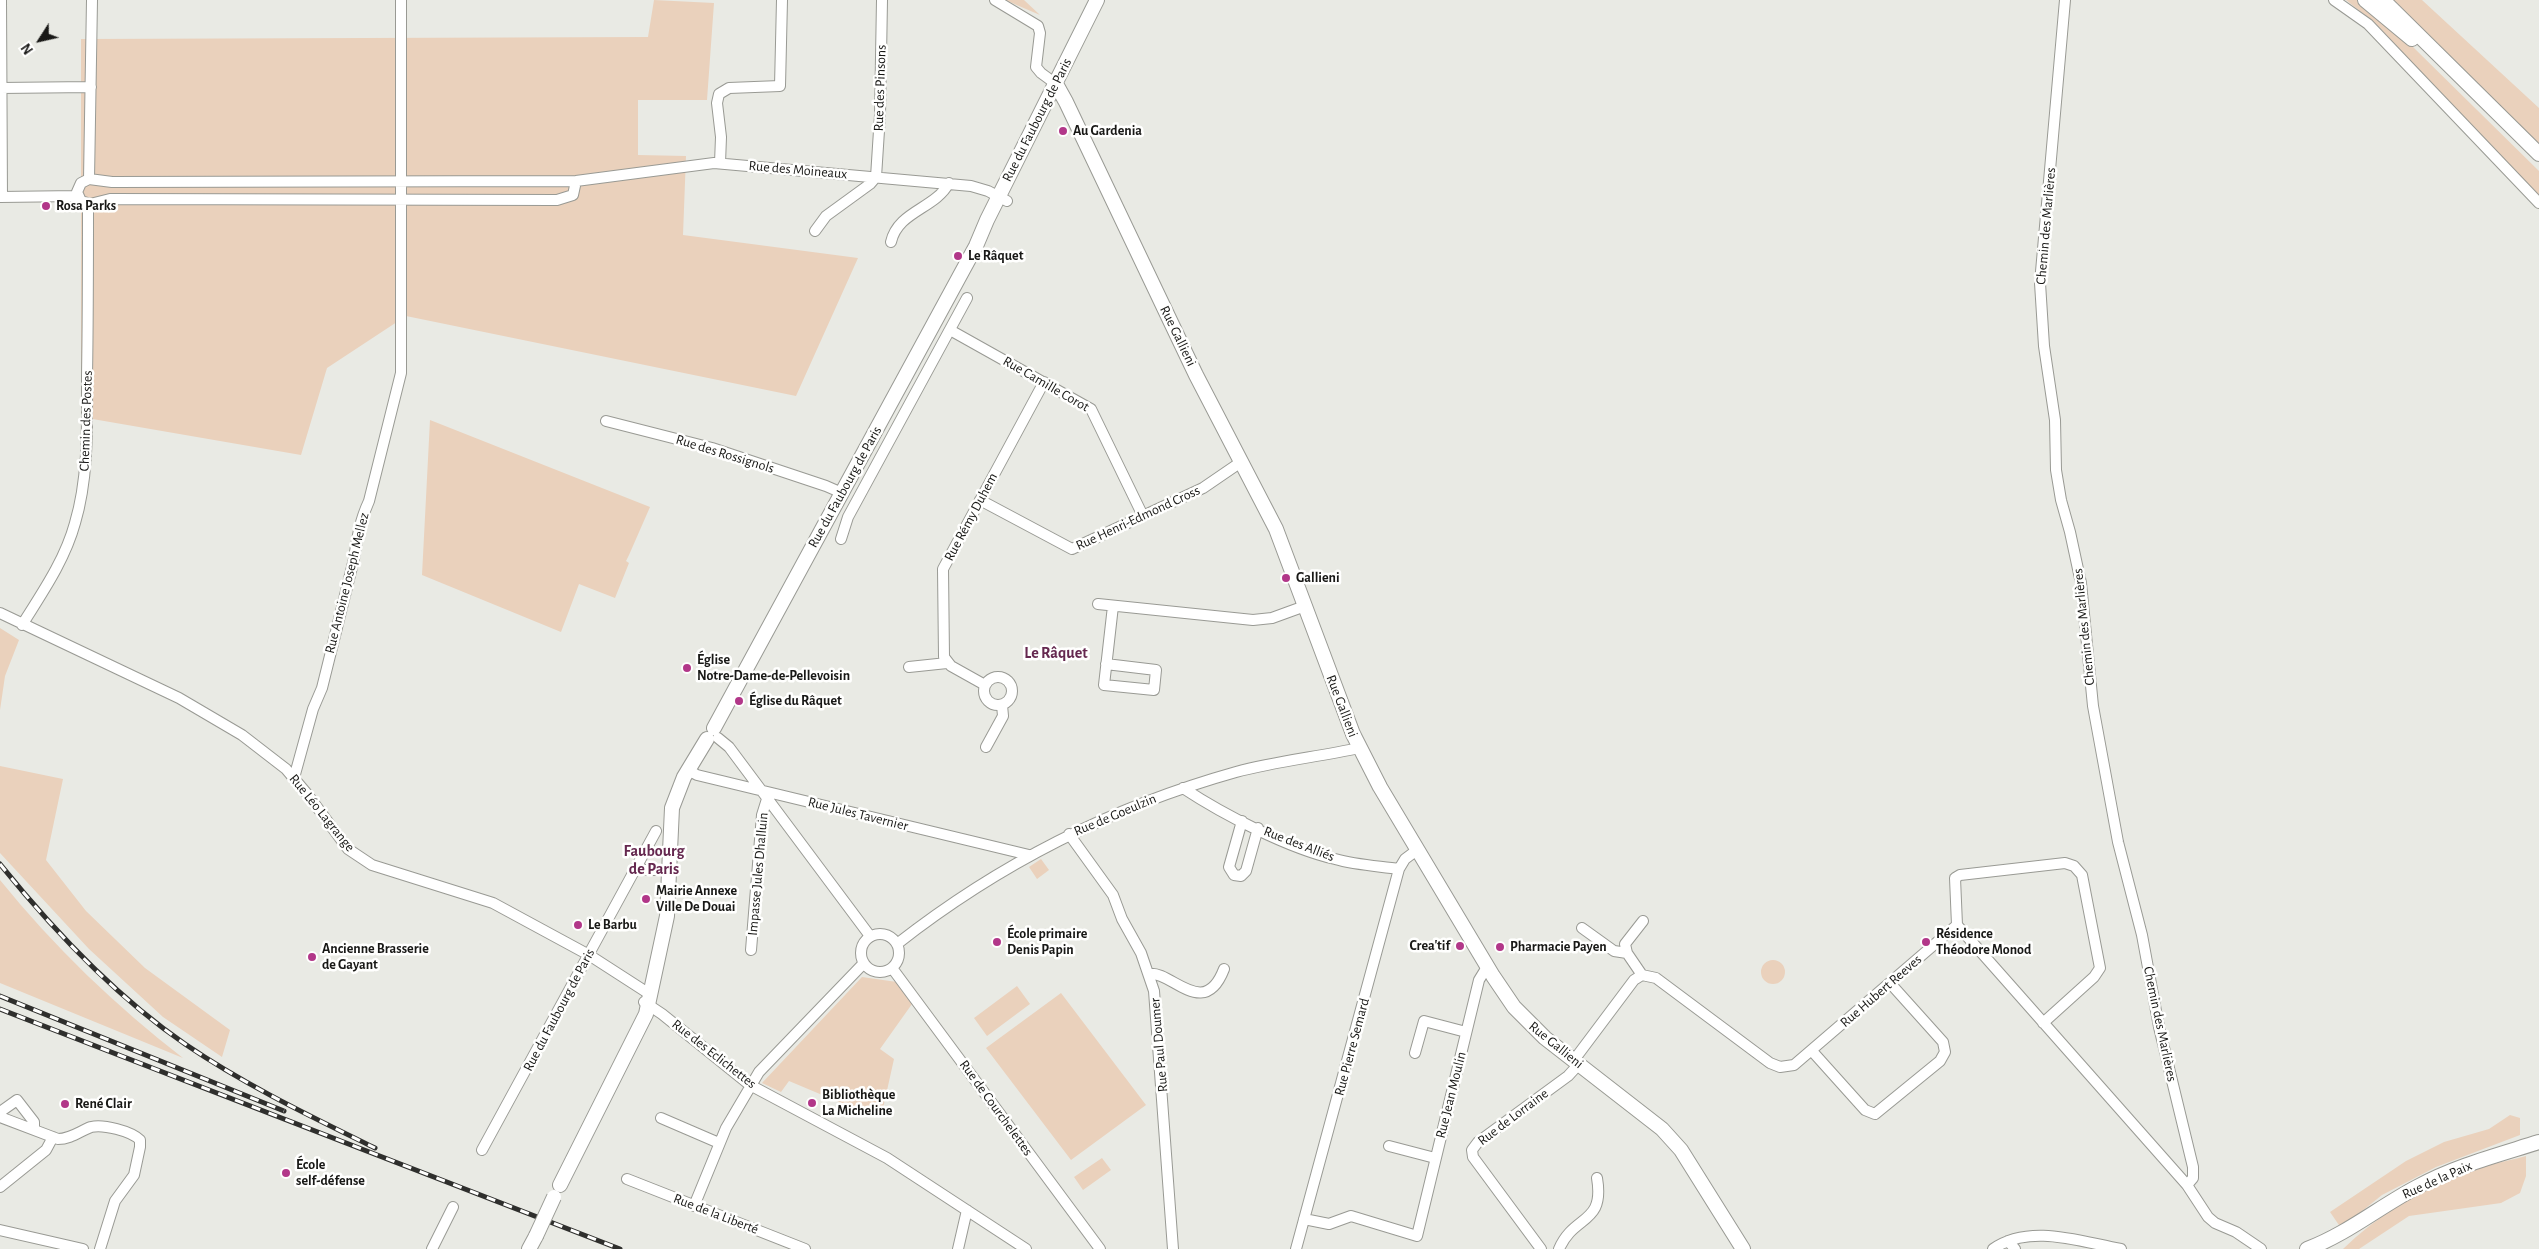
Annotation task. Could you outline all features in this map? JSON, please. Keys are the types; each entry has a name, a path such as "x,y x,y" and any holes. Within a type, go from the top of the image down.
{"main road":[{"name":"Rue du Faubourg de Paris","path":"529,1249 557,1191 585,1123 647,998 666,925 671,814 688,770 713,735 842,493 1003,199 1060,89 1073,49 1097,0"},
{"path":"1060,89 1106,0"},
{"path":"2365,0 2446,65"},
{"path":"2383,0 2446,65 2539,154"},
{"name":"Rue Gallieni","path":"1060,89 1196,375 1276,529 1359,748 1417,850 1487,967 1521,1016 1576,1062 1647,1116 1670,1138 1685,1157 1743,1249"},
{"name":"Rue de la Paix","path":"2323,1249 2342,1234 2416,1187 2467,1166 2539,1142"},
{"name":"Rue de la Paix","path":"2307,1249 2342,1234"}],"street":[{"path":"1,0 1,197 78,196"},
{"path":"92,0 93,180 102,190 98,200"},
{"name":"Rue Antoine Joseph Mellez","path":"294,778 313,709 322,688 354,559 356,540 364,510 369,500 401,369 401,0"},
{"path":"720,163 721,142 717,103 719,94 724,89 780,86 782,0"},
{"name":"Rue des Pinsons","path":"876,177 880,115 882,0"},
{"path":"995,0 1036,24 1040,33 1036,67 1060,89"},
{"name":"Chemin des Marlières","path":"2065,0 2040,283 2044,346 2055,420 2056,470 2061,500 2081,584 2093,706 2118,842 2142,935 2159,1028 2193,1167 2193,1178 2187,1186"},
{"path":"2334,0 2368,24 2539,203"},
{"path":"1,88 91,87"},
{"name":"Rue des Moineaux","path":"93,180 576,181 720,163 948,183 980,188 1003,199"},
{"name":"Rue des Moineaux","path":"815,231 826,216 870,184 876,177"},
{"path":"93,180 80,185 78,196 82,202 88,204 110,198 560,200 573,195 576,181"},
{"path":"891,242 894,230 900,223 942,192 948,183"},
{"name":"Chemin des Postes","path":"22,625 52,577 70,538 83,489 87,422 88,204"},
{"name":"Rue du Faubourg de Paris","path":"841,538 848,517 968,298"},
{"name":"Rue Camille Corot","path":"950,330 1093,411 1143,516"},
{"name":"Rue Rémy Duhem","path":"947,663 943,653 942,574 1044,382"},
{"name":"Rue des Rossignols","path":"606,421 712,448 842,493"},
{"name":"Rue Henri-Edmond Cross","path":"980,500 1070,549 1203,488 1241,462"},
{"path":"1098,604 1253,620 1272,618 1305,606"},
{"path":"1106,664 1156,670 1154,690 1104,685 1106,664 1113,606"},
{"name":"Rue Léo Lagrange","path":"0,613 140,679 208,714 260,747 294,778 344,844 360,858 372,865 493,903 589,955 647,998"},
{"path":"909,667 947,663 985,685"},
{"path":"997,677 1009,682 1012,696 1002,705 994,705 987,700 984,693 985,685 997,677"},
{"path":"986,747 1003,716 1002,705"},
{"path":"713,735 728,745 870,936"},
{"name":"Rue de Goeulzin","path":"897,944 960,897 1029,855 1069,834 1142,802 1257,767 1359,748"},
{"name":"Rue Jules Tavernier","path":"688,770 697,775 1029,855"},
{"name":"Rue des Alliés","path":"1183,788 1258,828 1328,858 1400,869"},
{"name":"Impasse Jules Dhalluin","path":"751,950 762,815 767,798"},
{"name":"Rue des Alliés","path":"1242,820 1229,867 1234,875 1241,876 1246,872 1258,828"},
{"name":"Rue du Faubourg de Paris","path":"482,1150 656,831"},
{"name":"Rue Paul Doumer","path":"1069,834 1113,895 1119,915 1142,953 1150,974 1157,1009 1173,1249"},
{"name":"Rue Pierre Semard","path":"1296,1249 1400,869 1406,859 1417,850"},
{"path":"2043,1022 2094,978 2100,968 2080,872 2074,866 2065,863 1969,872 1955,878 1957,925 2187,1186 2208,1217 2236,1236 2247,1249"},
{"path":"634,870 669,870"},
{"path":"1576,1062 1634,980 1642,975 1627,954 1625,944 1643,921"},
{"name":"Rue Hubert Reeves","path":"1642,975 1656,978 1770,1063 1787,1067 1800,1061 1812,1051 1957,925"},
{"path":"1582,928 1614,951 1627,954"},
{"path":"885,934 897,944 899,957 892,968 877,972 864,964 861,949 870,936 885,934"},
{"path":"694,1206 719,1143 750,1085 763,1067 864,964"},
{"name":"Rue Jean Moulin","path":"1304,1219 1329,1224 1351,1216 1417,1236 1479,980 1487,967"},
{"name":"Rue de Courchelettes","path":"892,968 1100,1249"},
{"path":"1150,974 1157,974 1182,989 1201,992 1216,984 1224,969"},
{"path":"1812,1051 1865,1110 1875,1114 1940,1061 1945,1052 1943,1042 1890,983"},
{"name":"Rue des Eclichettes","path":"647,998 750,1085 879,1153 1026,1249"},
{"path":"1415,1053 1424,1021 1466,1032"},
{"name":"Rue de Lorraine","path":"1541,1249 1473,1157 1472,1150 1478,1142 1568,1076 1576,1062"},
{"path":"0,1112 17,1100 34,1122 34,1130"},
{"path":"0,1117 53,1138 66,1138 96,1126 134,1135 140,1140 134,1175 115,1201 100,1249"},
{"path":"661,1118 719,1143"},
{"path":"0,1187 46,1150 53,1138"},
{"name":"Rue Jean Moulin","path":"1389,1146 1435,1158"},
{"path":"1560,1249 1570,1231 1595,1210 1599,1198 1597,1178"},
{"name":"Rue de la Liberté","path":"626,1179 805,1249"},
{"path":"432,1249 453,1207"},
{"path":"958,1249 967,1210"},
{"path":"2224,1228 2261,1249"},
{"path":"0,1230 82,1249"},
{"path":"1993,1249 2008,1241 2035,1235 2121,1249"},
{"path":"2008,1241 2015,1249"}],"shaded area":[{"path":"654,0 714,3 707,100 638,100 638,155 686,156 683,235 858,258 796,396 406,316 327,368 301,455 81,417 81,39 648,37"},
{"path":"1005,0 1024,0 1040,15"},
{"path":"2346,0 2358,0 2413,47 2539,171 2539,198 2377,25"},
{"path":"2385,0 2422,0 2539,108 2539,145"},
{"path":"430,420 650,507 626,561 629,563 615,598 579,584 561,632 422,575"},
{"path":"0,628 19,640 5,676 0,710"},
{"path":"0,766 63,779 46,860 86,911 145,968 230,1030 222,1057 163,1017 89,949 0,853"},
{"path":"1041,859 1049,870 1037,879 1029,867"},
{"path":"0,880 42,929 87,975 134,1018 183,1058 0,983"},
{"path":"1773,960 1778,961 1784,967 1784,977 1778,983 1773,984 1768,983 1762,977 1761,972 1762,967 1768,961"},
{"path":"862,977 897,982 912,1004 880,1049 894,1059 882,1113 846,1105 789,1081 781,1092 762,1083"},
{"path":"1017,986 1030,1004 987,1036 974,1018"},
{"path":"1061,993 1146,1105 1071,1160 986,1048"},
{"path":"2510,1115 2520,1118 2520,1135 2436,1167 2382,1195 2341,1228 2330,1212 2406,1161 2444,1142 2489,1129"},
{"path":"2526,1156 2526,1176 2520,1193 2501,1203 2409,1216 2359,1249 2343,1249 2369,1226 2397,1206 2427,1189 2467,1171"},
{"path":"1102,1158 1111,1170 1083,1190 1074,1177"}],"railway":[{"path":"0,864 42,914 86,961 159,1025 231,1073 302,1112 375,1148"},
{"path":"0,996 284,1111"},
{"path":"0,1009 620,1249"}],"place":[{"name":"Au Gardenia","path":"1063,131"},
{"name":"Rosa Parks","path":"46,206"},
{"name":"Le Râquet","path":"958,256"},
{"name":"Gallieni","path":"1286,578"},
{"name":"Église Notre-Dame-de-Pellevoisin","path":"687,668"},
{"name":"Église du Râquet","path":"739,701"},
{"name":"Mairie Annexe Ville De Douai","path":"646,899"},
{"name":"Le Barbu","path":"578,925"},
{"name":"École primaire Denis Papin","path":"997,942"},
{"name":"Résidence Théodore Monod","path":"1926,942"},
{"name":"Crea'tif","path":"1460,946"},
{"name":"Pharmacie Payen","path":"1500,947"},
{"name":"Ancienne Brasserie de Gayant","path":"312,957"},
{"name":"Bibliothèque La Micheline","path":"812,1103"},
{"name":"René Clair","path":"65,1104"},
{"name":"École self-défense","path":"286,1173"}],"district":[{"name":"Le Râquet","path":"1056,653"},
{"name":"Faubourg de Paris","path":"654,860"}]}
